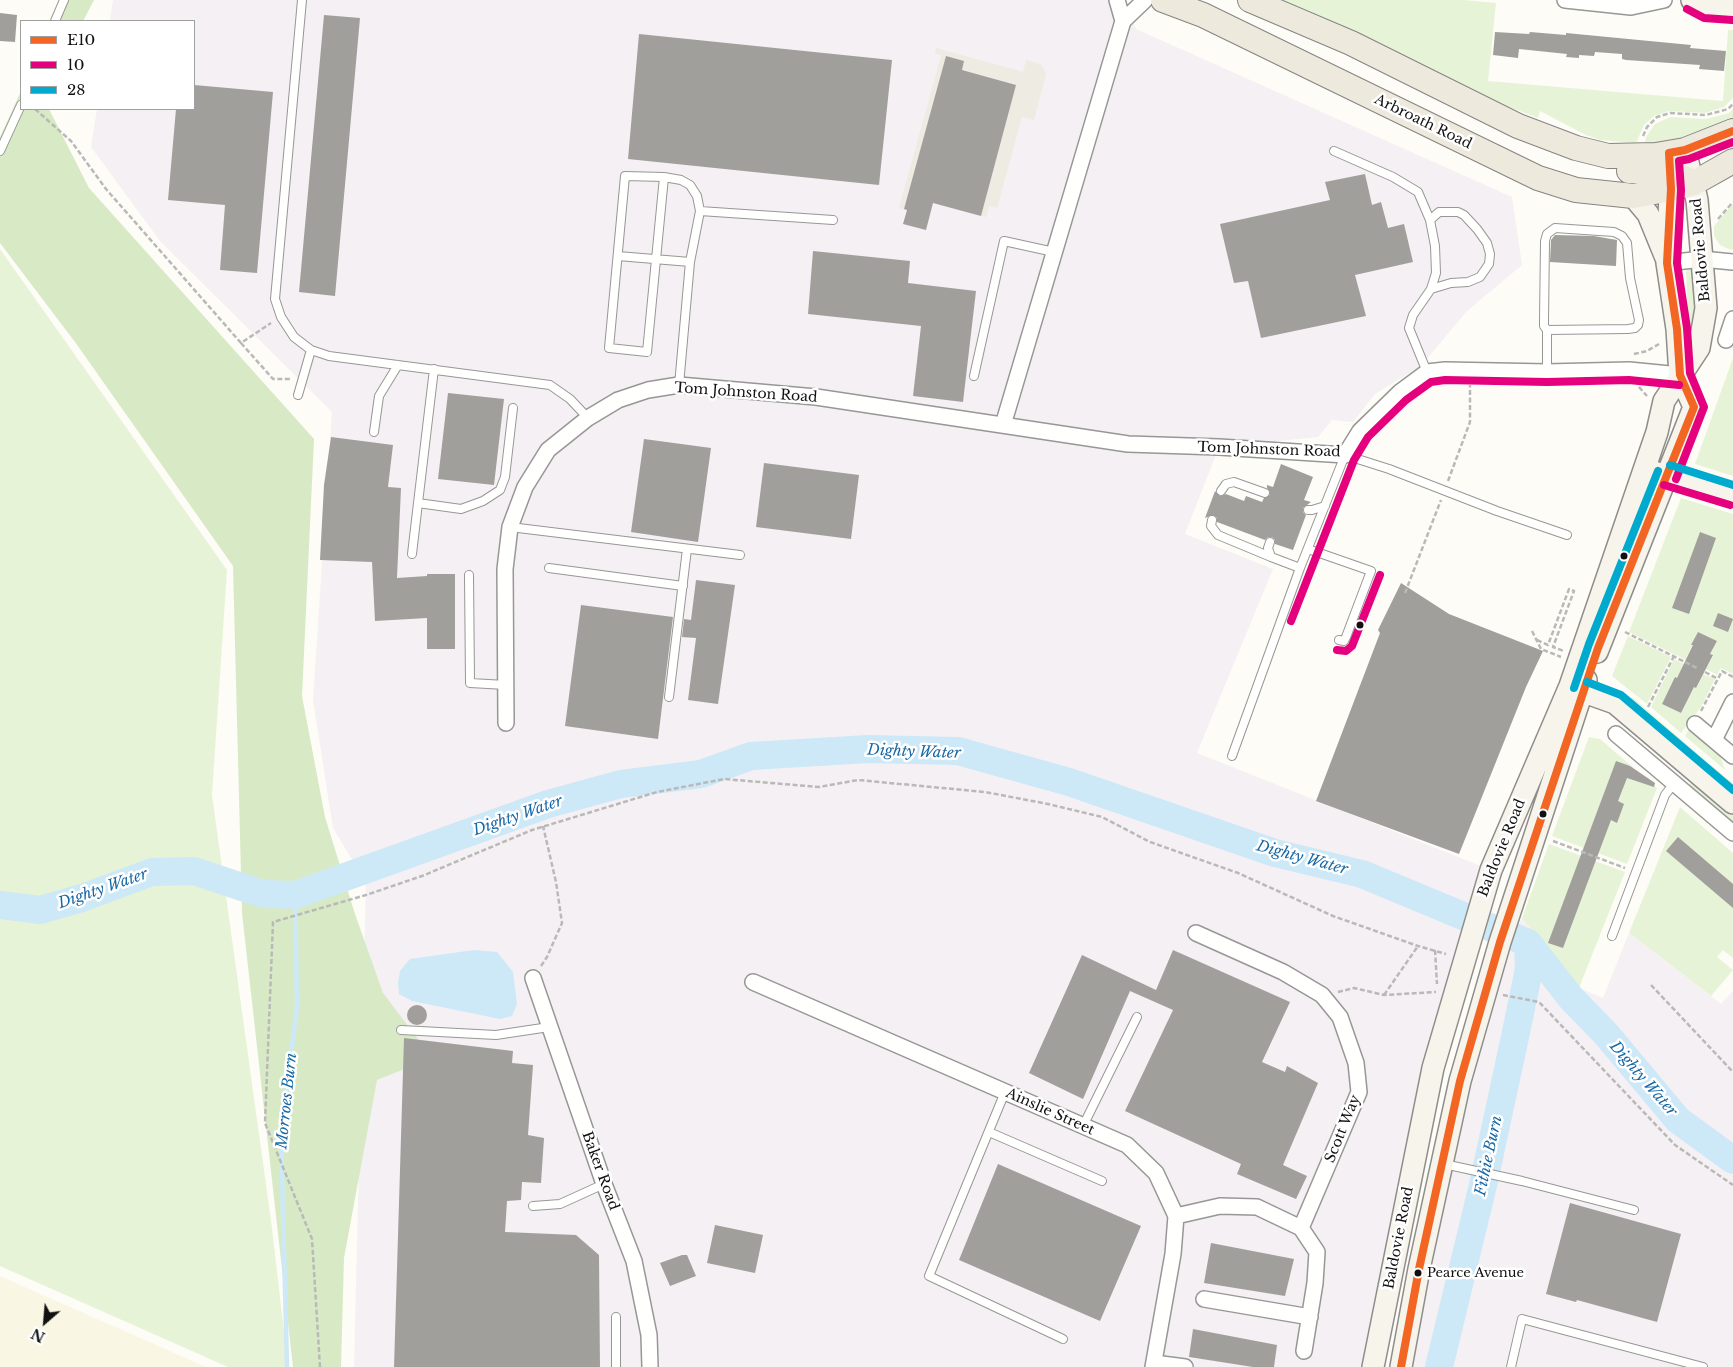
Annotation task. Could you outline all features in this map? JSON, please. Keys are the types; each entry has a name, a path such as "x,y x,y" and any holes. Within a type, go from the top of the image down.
{"main road":[{"name":"Arbroath Road","path":"1163,0 1203,15 1538,178 1576,190 1633,196 1674,166 1733,131"},
{"name":"Arbroath Road","path":"1250,0 1351,43 1518,126 1555,151 1577,162 1616,171 1646,172 1674,166"},
{"path":"1692,0 1706,8 1733,10"},
{"name":"Arbroath Road","path":"1674,166 1694,183 1733,161"},
{"name":"Baldovie Road","path":"1401,1367 1441,1164 1460,1081 1500,942 1535,834 1576,689 1644,468 1657,432 1664,401 1699,348 1706,308 1697,200 1694,183 1674,166"},
{"name":"Baldovie Road","path":"1373,1367 1433,1068 1472,928 1491,870 1576,689 1598,648 1694,407 1680,375 1677,329 1668,263 1674,166"},
{"name":"Baldovie Road","path":"1633,196 1648,214 1668,263"},
{"path":"1644,468 1733,495"},
{"path":"1576,689 1615,703 1733,803"}],"street":[{"path":"1117,0 1123,21"},
{"path":"1003,425 1123,21 1145,0"},
{"path":"1565,0 1632,6 1664,0"},
{"path":"1668,263 1702,259 1733,262"},
{"path":"1726,340 1733,319"},
{"path":"1427,372 1445,370 1547,372 1628,370 1680,375"},
{"name":"Tom Johnston Road","path":"506,723 505,569 510,527 525,488 548,450 588,418 618,400 648,390 679,384 816,397 1128,444 1218,447 1345,456 1360,430 1400,392 1427,372"},
{"path":"1714,740 1733,702"},
{"path":"1696,719 1714,740 1733,756"},
{"path":"1616,734 1733,833"},
{"path":"1675,782 1689,765"},
{"name":"Scott Way","path":"1196,933 1283,972 1322,995 1340,1017 1356,1063 1359,1092 1301,1228"},
{"name":"Baker Road","path":"533,978 604,1184 634,1261 649,1335 650,1367"},
{"name":"Ainslie Street","path":"753,982 1127,1145 1156,1174 1176,1216 1173,1254 1153,1365"},
{"path":"1176,1216 1220,1206 1257,1207 1301,1228 1317,1252 1315,1282 1304,1351"},
{"path":"1204,1299 1310,1318"},
{"path":"1153,1365 1185,1367"}],"lane":[{"path":"56,20 64,0"},
{"path":"302,0 275,299 281,317 294,337 312,350 329,356 550,385 570,399 588,418"},
{"path":"0,151 20,107"},
{"path":"1334,151 1393,178 1418,192 1430,220 1435,246 1436,273 1431,288 1413,314 1409,328 1427,372"},
{"path":"664,177 647,352 609,348 625,176 664,177 681,180 690,185 696,196 700,211 690,262 679,384"},
{"path":"700,211 833,220"},
{"path":"1430,220 1439,212 1458,212 1464,215 1477,229 1487,244 1490,254 1489,264 1480,277 1468,282 1451,283 1431,288"},
{"path":"1547,330 1628,329 1635,328 1638,325 1639,320 1630,278 1627,243 1622,236 1614,232 1555,228 1547,234 1545,241 1544,321 1544,326 1547,330 1547,372"},
{"path":"974,376 1004,241 1054,252"},
{"path":"618,256 690,262"},
{"path":"298,395 312,350"},
{"path":"374,432 379,396 398,365"},
{"path":"412,554 434,369"},
{"path":"418,503 461,508 483,501 500,490 505,477 513,408"},
{"path":"1232,756 1300,568 1345,456 1390,469 1497,511 1567,535"},
{"path":"1221,491 1226,484 1234,482 1265,493"},
{"path":"1308,510 1325,506"},
{"path":"1212,520 1211,526 1218,535 1300,568"},
{"path":"510,527 740,555"},
{"path":"1270,542 1268,548 1271,557"},
{"path":"669,697 687,549"},
{"path":"1308,549 1370,571 1346,637 1344,641 1339,640"},
{"path":"549,568 683,586"},
{"path":"469,575 470,683 506,685"},
{"path":"1612,936 1665,795 1675,782"},
{"path":"1083,1126 1137,1017"},
{"path":"401,1030 496,1035 549,1027"},
{"path":"1005,1092 929,1276 1063,1339"},
{"path":"988,1132 1102,1181"},
{"path":"1441,1164 1503,1177 1634,1210"},
{"path":"533,1206 560,1204 604,1184"},
{"path":"616,1317 616,1367"},
{"path":"1511,1367 1522,1319 1703,1367"}],"path":[{"path":"1643,136 1647,127 1657,117 1670,113 1706,115 1728,109 1733,104"},
{"path":"36,110 71,142 106,189 273,379 303,378"},
{"path":"1716,222 1733,202"},
{"path":"241,343 281,317"},
{"path":"1628,370 1626,356 1647,351 1658,346 1660,342"},
{"path":"1537,640 1548,645 1569,589 1574,591 1553,646 1569,653"},
{"path":"1532,632 1541,649 1567,659"},
{"path":"1625,632 1697,668"},
{"path":"1648,707 1674,656"},
{"path":"1696,719 1722,671 1733,677"},
{"path":"1704,672 1718,679"},
{"path":"320,1367 312,1239 265,1122 272,922 366,895 422,876 543,826 657,792 724,779 819,787 858,780 985,792 1102,817 1150,842 1238,873 1333,916 1446,954"},
{"path":"533,978 547,957 562,923 556,882 543,826"},
{"path":"1535,834 1636,872"},
{"path":"1384,995 1418,946"},
{"path":"1322,995 1354,988 1384,995 1438,992 1435,950"},
{"path":"1651,984 1733,1072"},
{"path":"1502,995 1539,1002 1675,1145 1733,1185"}],"shaded area":[{"path":"113,0 1120,0 1136,29 1512,197 1522,265 1467,311 1421,366 1375,394 1353,422 1332,420 1318,437 1219,447 1185,534 1273,569 1197,753 1491,870 1373,1367 354,1367 366,883 333,828 313,700 332,412 160,241 91,147 97,110 195,110 195,20 110,20"},
{"path":"936,48 1023,72 1026,60 1040,64 1046,74 1034,120 1022,117 997,208 989,206 986,217 981,216 1016,85 962,70 964,61 946,56 904,209 899,208 941,56 935,53"},
{"path":"1522,918 1579,988 1603,998 1629,933 1721,1004 1733,991 1733,1367 1401,1367 1485,993"},
{"path":"0,1276 206,1367 0,1367"}],"green space":[{"path":"60,0 94,0 84,20 51,20"},
{"path":"1275,0 1464,0 1496,3 1488,81 1723,101 1728,30 1733,30 1733,98 1724,107 1705,113 1669,111 1654,116 1644,125 1636,143 1600,140 1586,135 1540,111 1538,118 1467,91"},
{"path":"20,93 20,110 50,110 89,188 314,439 302,696 325,817 355,914 383,993 421,1043 442,1054 377,1080 344,1258 341,1367 293,1367 242,913 233,566 75,342 0,243 0,137"},
{"path":"1733,109 1733,119 1728,123 1684,141 1644,148 1646,137 1655,124 1670,117 1706,119 1729,113"},
{"path":"1733,204 1733,249 1731,250 1720,245 1714,236 1714,226"},
{"path":"0,249 227,570 212,795 272,1228 288,1367 228,1367 0,1266"},
{"path":"1689,266 1694,267 1697,307 1689,340 1686,272"},
{"path":"1733,358 1733,476 1695,464"},
{"path":"1681,498 1733,514 1733,674 1721,668 1717,675 1706,669 1713,656 1710,654 1717,641 1698,632 1686,660 1629,632"},
{"path":"1628,636 1671,657 1647,704 1612,676"},
{"path":"1674,659 1684,664 1662,704 1681,713 1703,674 1715,679 1701,707 1681,733 1651,707"},
{"path":"1632,697 1733,784 1733,792 1628,702"},
{"path":"1689,729 1720,756 1725,770 1685,736"},
{"path":"1589,737 1600,739 1657,788 1627,864 1552,836"},
{"path":"1694,783 1733,816 1733,824 1686,784"},
{"path":"1680,807 1733,853 1733,958 1723,950 1717,957 1733,970 1711,996 1629,933"},
{"path":"1549,844 1625,872 1579,988 1522,918"}],"water":[{"path":"474,950 497,952 513,972 517,1004 512,1016 500,1019 412,1001 399,994 400,971 410,959"}],"building":[{"path":"0,13 17,15 15,42 0,41"},
{"path":"324,15 360,18 335,296 299,292"},
{"path":"1495,32 1566,35 1566,33 1691,45 1690,48 1726,51 1724,71 1699,69 1700,65 1626,60 1622,59 1622,54 1595,52 1594,56 1579,55 1579,58 1566,57 1567,54 1519,49 1518,58 1493,55"},
{"path":"639,34 892,60 879,185 628,159"},
{"path":"946,56 964,61 962,70 1016,85 981,216 933,203 926,230 903,224 907,210 904,209"},
{"path":"195,85 273,92 257,273 220,270 225,205 168,200 176,110 195,110"},
{"path":"1365,174 1372,205 1381,202 1388,228 1404,224 1413,262 1355,275 1366,316 1261,338 1248,281 1234,283 1220,224 1330,200 1325,182"},
{"path":"1555,235 1594,236 1617,240 1616,266 1550,262 1551,240"},
{"path":"813,251 910,261 908,283 976,291 963,402 913,396 921,326 808,314"},
{"path":"448,393 504,399 494,485 438,479"},
{"path":"331,437 393,445 388,487 401,488 397,578 427,576 427,574 455,574 455,649 427,649 427,618 375,621 372,562 320,560 324,485"},
{"path":"644,439 711,448 698,542 631,532"},
{"path":"764,463 859,475 851,539 756,527"},
{"path":"1281,464 1313,477 1304,500 1311,502 1303,508 1303,512 1306,515 1293,550 1275,544 1275,540 1272,537 1268,537 1265,540 1217,522 1217,518 1213,515 1205,518 1215,491 1220,496 1226,494 1244,501 1246,496 1262,502 1264,498 1270,495 1267,485 1273,487"},
{"path":"1700,532 1716,538 1689,614 1672,608"},
{"path":"696,580 735,585 718,704 688,700 696,638 682,637 684,619 691,620"},
{"path":"1401,583 1449,614 1543,651 1526,687 1459,854 1316,801 1380,633 1378,630"},
{"path":"581,605 673,617 658,739 565,726"},
{"path":"1718,613 1733,619 1728,632 1713,626"},
{"path":"1698,632 1717,641 1710,654 1713,655 1681,713 1662,704 1675,677 1677,678"},
{"path":"1616,761 1630,766 1655,783 1654,787 1627,778 1618,801 1624,804 1617,823 1611,820 1563,948 1548,943"},
{"path":"1678,837 1733,884 1733,908 1666,851"},
{"path":"1173,950 1290,1002 1262,1062 1285,1072 1287,1066 1318,1083 1283,1165 1307,1176 1296,1199 1237,1174 1241,1164 1125,1111 1173,1010 1130,991 1083,1099 1029,1073 1082,955 1156,990"},
{"path":"417,1005 424,1008 427,1015 424,1022 417,1025 410,1022 407,1015 410,1008"},
{"path":"404,1038 513,1051 512,1063 533,1065 528,1135 544,1138 541,1183 522,1182 521,1200 507,1201 505,1232 576,1235 599,1255 600,1367 394,1367"},
{"path":"998,1164 1141,1226 1100,1321 959,1260"},
{"path":"1570,1203 1681,1234 1657,1322 1577,1300 1576,1302 1546,1294"},
{"path":"715,1225 763,1235 755,1273 707,1263"},
{"path":"1211,1243 1294,1259 1285,1296 1204,1283"},
{"path":"687,1255 696,1276 670,1286 660,1263"},
{"path":"1193,1329 1277,1345 1274,1367 1253,1367 1189,1357"}],"waterway":[{"name":"Dighty Water","path":"0,905 40,910 82,898 152,872 194,871 263,894 295,895 548,804 621,784 701,774 751,756 868,749 958,751 1069,782 1275,853 1362,874 1528,943 1571,998 1606,1034 1678,1120 1733,1160"},
{"name":"Morroes Burn","path":"287,1367 281,1133 297,1007 295,895"},
{"name":"Fithie Burn","path":"1439,1367 1483,1185 1515,1037 1529,969 1528,943"}],"transit line":[{"name":"10","path":"1687,9 1704,18 1732,20"},
{"name":"E10","path":"1401,1367 1419,1269 1460,1081 1500,942 1598,648 1694,407 1680,375 1677,329 1667,263 1671,189 1669,153 1685,150 1733,131"},
{"name":"10","path":"1676,479 1704,407 1690,373 1687,328 1677,263 1681,190 1679,161 1733,142"},
{"name":"10","path":"1291,621 1354,460 1368,437 1406,400 1431,382 1445,380 1547,382 1629,380 1679,385"},
{"name":"28","path":"1670,465 1733,485"},
{"name":"28","path":"1574,688 1589,644 1658,471"},
{"name":"10","path":"1664,485 1730,505"},
{"name":"10","path":"1337,650 1346,651 1352,646 1380,575"},
{"name":"28","path":"1587,682 1621,695 1733,790"}],"place":[{"name":"Pearce Avenue","path":"1418,1273"}]}
